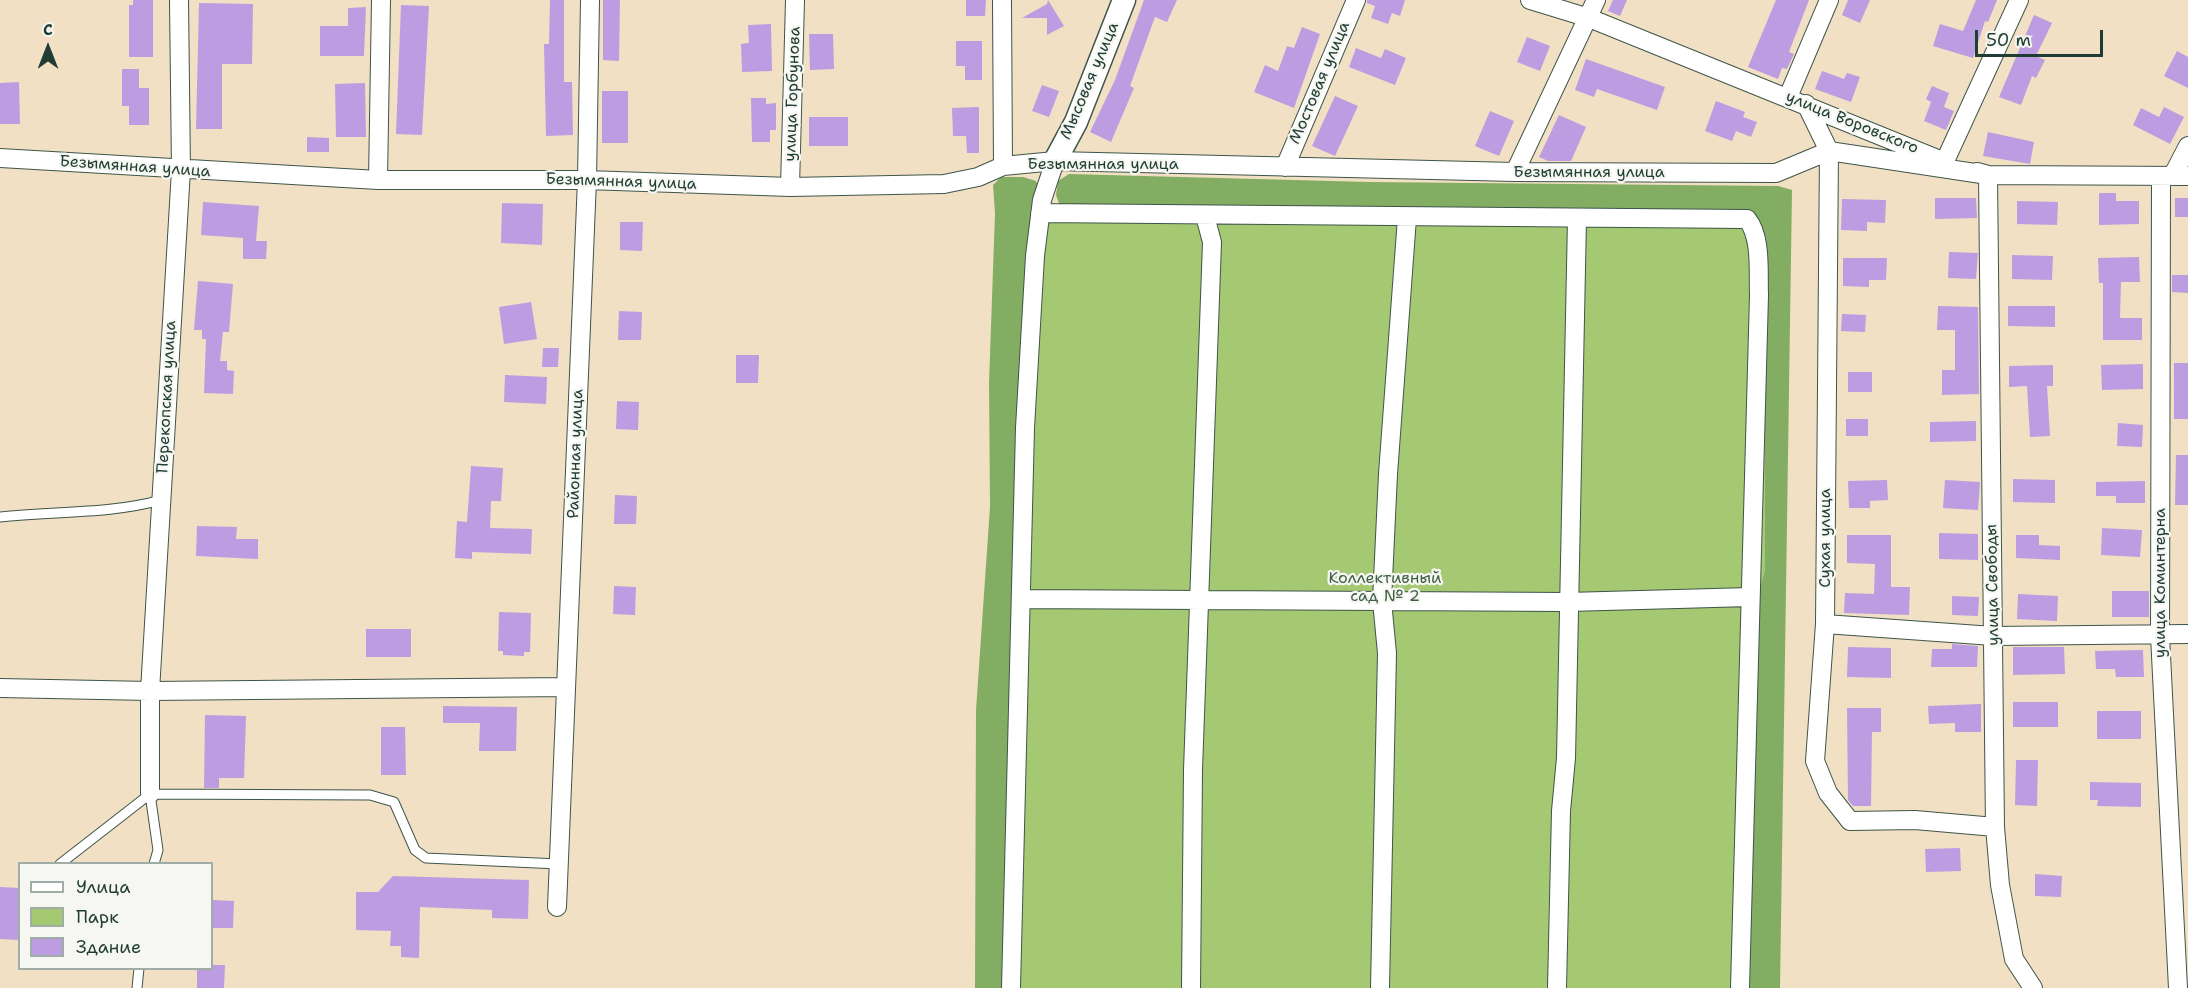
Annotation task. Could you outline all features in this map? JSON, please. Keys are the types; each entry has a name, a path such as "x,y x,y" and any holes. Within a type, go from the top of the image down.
{"street":[{"name":"Перекопская улица","path":"150,794 150,691 181,170 179,0"},
{"path":"378,180 381,0"},
{"name":"Районная улица","path":"557,908 587,180 590,0"},
{"name":"улица Горбунова","path":"790,187 795,0"},
{"path":"1002,0 1003,166"},
{"name":"Мысовая улица","path":"1055,161 1076,122 1124,0"},
{"name":"Мостовая улица","path":"1285,167 1356,0"},
{"name":"улица Воровского","path":"1530,0 1589,18 1945,162 1988,175 2174,176"},
{"path":"1515,172 1596,0"},
{"path":"1788,97 1828,0"},
{"path":"1945,162 2019,0"},
{"name":"Сухая улица","path":"1806,104 1829,151 1825,624 1815,761 1828,793 1850,821 1915,820 1995,827"},
{"name":"улица Коминтерна","path":"2178,988 2160,636 2174,176 2188,146"},
{"name":"Безымянная улица","path":"0,158 378,180 587,180 790,187 944,184 978,177 1003,166 1055,161 1515,172 1776,173 1829,151"},
{"path":"1829,151 1988,175"},
{"path":"1011,988 1025,428 1035,256 1040,213 1055,161"},
{"name":"улица Свободы","path":"1988,175 1995,827 2000,885 2014,959 2032,988"},
{"path":"1040,213 1407,218 1748,219 1756,244 1759,295 1740,988"},
{"path":"1191,988 1193,770 1212,242 1204,216"},
{"path":"1380,988 1388,653 1382,601 1388,474 1407,218"},
{"path":"1557,988 1561,811 1566,758 1577,219"},
{"path":"1021,599 1200,602 1568,602 1750,597"},
{"path":"1825,624 1993,636 2188,634"},
{"path":"0,687 150,691 566,687"}],"lane":[{"path":"0,517 53,511 132,509 161,501"},
{"path":"63,862 150,794 370,795 394,802 416,850 426,858 559,864"},
{"path":"150,794 158,850 155,862"},
{"path":"137,988 139,970"}],"green space":[{"path":"1069,174 1369,182 1778,186 1792,190 1780,988 1746,988 1754,608 1765,570 1764,272 1757,217 1061,209 1056,195 1058,181"},
{"path":"1001,177 1023,177 1036,181 1039,189 1003,988 975,988 976,710 990,507 989,383 995,213 993,185"},
{"name":"Коллективный сад № 2","path":"1061,209 1757,216 1764,272 1765,570 1754,608 1746,988 1003,988 1031,216"}],"building":[{"path":"133,0 153,0 153,57 129,57 129,5 133,5"},
{"path":"550,0 564,0 564,82 572,82 573,135 546,136 544,44 549,44"},
{"path":"603,0 620,0 619,61 603,60"},
{"path":"966,0 986,0 985,16 966,16"},
{"path":"1048,0 1064,26 1047,35 1047,18 1022,18 1047,4"},
{"path":"1144,0 1177,0 1167,22 1155,17 1130,86 1134,88 1111,142 1090,132 1115,80"},
{"path":"1367,0 1405,0 1400,16 1392,13 1388,24 1371,18 1375,6 1367,3"},
{"path":"1613,0 1627,0 1620,16 1608,11"},
{"path":"1776,0 1809,0 1789,52 1794,54 1787,69 1782,68 1778,79 1748,67"},
{"path":"1848,0 1870,0 1860,23 1842,15"},
{"path":"1976,0 1997,0 1988,22 1985,21 1973,58 1933,46 1940,24 1963,31"},
{"path":"199,3 253,4 252,64 222,64 222,129 196,129"},
{"path":"401,5 429,6 422,135 396,134"},
{"path":"366,7 364,56 320,56 320,26 348,26 348,8"},
{"path":"2034,15 2052,23 2036,56 2045,60 2036,78 2032,76 2021,105 1999,97"},
{"path":"771,24 772,71 742,72 741,44 749,43 748,25"},
{"path":"1302,27 1320,34 1294,108 1254,92 1265,65 1278,71 1287,46 1294,48"},
{"path":"809,34 833,34 834,69 810,70"},
{"path":"1527,37 1550,46 1540,71 1517,62"},
{"path":"956,41 982,41 982,80 965,80 965,66 956,66"},
{"path":"1356,48 1381,58 1385,49 1406,58 1395,85 1349,67"},
{"path":"2177,51 2188,57 2188,88 2164,76"},
{"path":"1586,59 1665,87 1657,110 1597,89 1594,97 1575,90"},
{"path":"122,69 139,69 139,88 149,88 149,125 129,125 129,106 122,106"},
{"path":"1822,71 1844,79 1847,73 1860,77 1851,102 1815,89"},
{"path":"19,82 20,124 0,124 0,83"},
{"path":"365,83 366,137 336,137 335,84"},
{"path":"1042,85 1059,91 1049,117 1032,111"},
{"path":"1932,86 1949,93 1944,107 1954,111 1946,130 1924,121 1931,102 1926,99"},
{"path":"602,91 628,91 628,143 602,143"},
{"path":"1335,96 1358,106 1335,156 1312,146"},
{"path":"751,98 766,98 766,104 776,103 776,130 770,130 770,142 752,142"},
{"path":"1716,101 1745,112 1743,117 1757,122 1751,137 1736,131 1732,141 1705,131"},
{"path":"979,107 979,153 967,153 966,136 953,136 952,108"},
{"path":"2164,107 2184,117 2170,144 2133,125 2141,108 2159,117"},
{"path":"1490,111 1514,121 1499,156 1475,146"},
{"path":"1559,115 1586,127 1571,161 1548,161 1539,157"},
{"path":"809,117 848,117 848,146 809,146"},
{"path":"1988,132 2034,142 2030,164 1983,156"},
{"path":"307,137 329,138 329,152 307,152"},
{"path":"2099,193 2116,193 2116,201 2139,201 2139,224 2099,225"},
{"path":"1935,198 1976,198 1977,218 1935,219"},
{"path":"2175,198 2188,198 2188,217 2175,217"},
{"path":"1842,199 1886,200 1885,223 1867,222 1867,231 1841,230"},
{"path":"2017,201 2058,202 2057,225 2017,224"},
{"path":"203,202 259,206 256,241 267,241 266,259 243,259 243,238 201,235"},
{"path":"502,203 543,204 542,245 501,243"},
{"path":"620,222 643,222 642,251 620,250"},
{"path":"1949,252 1978,253 1976,279 1948,278"},
{"path":"2012,255 2053,256 2052,280 2012,279"},
{"path":"2139,257 2140,282 2121,282 2120,318 2142,318 2142,340 2103,340 2103,283 2099,283 2098,258"},
{"path":"1843,258 1887,258 1886,280 1869,280 1869,287 1843,286"},
{"path":"2172,275 2188,275 2188,293 2172,292"},
{"path":"198,281 233,284 229,332 223,332 220,361 227,361 227,370 234,371 233,394 204,393 206,339 202,339 202,330 194,330"},
{"path":"531,302 537,339 504,344 499,307"},
{"path":"1938,306 1978,307 1979,394 1942,395 1942,370 1955,370 1955,330 1937,330"},
{"path":"2008,306 2055,306 2055,327 2008,326"},
{"path":"619,311 642,312 641,340 618,340"},
{"path":"1842,314 1866,315 1865,332 1841,331"},
{"path":"543,348 559,348 558,367 542,367"},
{"path":"736,355 759,355 758,383 736,383"},
{"path":"2174,363 2188,363 2188,419 2174,419"},
{"path":"2143,364 2143,389 2102,390 2101,365"},
{"path":"2053,365 2053,386 2047,386 2050,436 2030,437 2027,386 2009,387 2009,366"},
{"path":"1848,372 1872,372 1872,392 1848,392"},
{"path":"505,375 547,377 546,404 504,402"},
{"path":"617,401 639,402 638,430 616,429"},
{"path":"1846,419 1868,419 1868,436 1846,436"},
{"path":"1976,421 1976,441 1930,442 1930,422"},
{"path":"2118,423 2143,425 2142,447 2117,446"},
{"path":"2176,455 2188,455 2188,505 2175,505"},
{"path":"471,466 503,468 501,501 491,501 490,528 532,529 531,554 472,552 472,559 455,558 457,521 467,522"},
{"path":"2013,479 2055,480 2055,503 2013,502"},
{"path":"1887,480 1888,500 1870,501 1870,508 1849,508 1848,481"},
{"path":"1945,480 1980,482 1978,510 1943,508"},
{"path":"2145,481 2145,503 2116,503 2116,496 2096,496 2096,482"},
{"path":"615,495 637,496 636,524 614,524"},
{"path":"197,526 237,527 236,539 258,539 258,559 196,556"},
{"path":"2102,528 2142,530 2140,557 2101,555"},
{"path":"1939,533 1978,534 1978,560 1939,559"},
{"path":"1847,535 1891,535 1891,587 1910,587 1909,615 1844,613 1845,593 1874,594 1875,564 1847,563"},
{"path":"2016,535 2039,535 2039,545 2060,546 2060,560 2016,558"},
{"path":"614,586 636,587 635,615 613,614"},
{"path":"2112,591 2149,591 2149,617 2112,617"},
{"path":"2018,594 2058,596 2057,621 2017,619"},
{"path":"1952,596 1979,597 1978,616 1952,615"},
{"path":"499,612 531,613 530,652 524,652 524,656 503,655 503,651 498,651"},
{"path":"366,629 411,629 411,657 366,657"},
{"path":"1952,644 1978,646 1977,667 1931,667 1932,649 1952,649"},
{"path":"1848,647 1891,648 1891,678 1847,677"},
{"path":"2013,647 2064,647 2065,674 2013,675"},
{"path":"2143,650 2144,677 2116,677 2115,669 2096,669 2095,651"},
{"path":"2013,702 2058,702 2058,727 2013,727"},
{"path":"1981,704 1981,732 1955,732 1955,723 1929,724 1928,706"},
{"path":"443,706 517,707 516,751 479,751 480,723 443,723"},
{"path":"1847,708 1881,708 1881,732 1872,732 1871,806 1853,806 1848,800"},
{"path":"2097,711 2141,711 2141,739 2097,739"},
{"path":"205,715 246,716 244,778 219,778 219,788 204,788"},
{"path":"381,727 405,727 406,775 381,775"},
{"path":"2016,760 2038,760 2037,806 2015,805"},
{"path":"2090,782 2141,783 2141,807 2097,806 2098,800 2090,800"},
{"path":"1960,848 1961,871 1926,872 1925,849"},
{"path":"2035,874 2062,876 2061,897 2035,896"},
{"path":"393,876 529,880 528,919 492,918 492,910 420,907 419,958 401,957 401,946 390,946 391,931 356,930 356,892 378,892"},
{"path":"0,887 18,888 18,940 0,939"},
{"path":"213,900 234,901 233,928 213,928"},
{"path":"213,965 225,965 224,988 197,988 197,970 213,970"}]}
